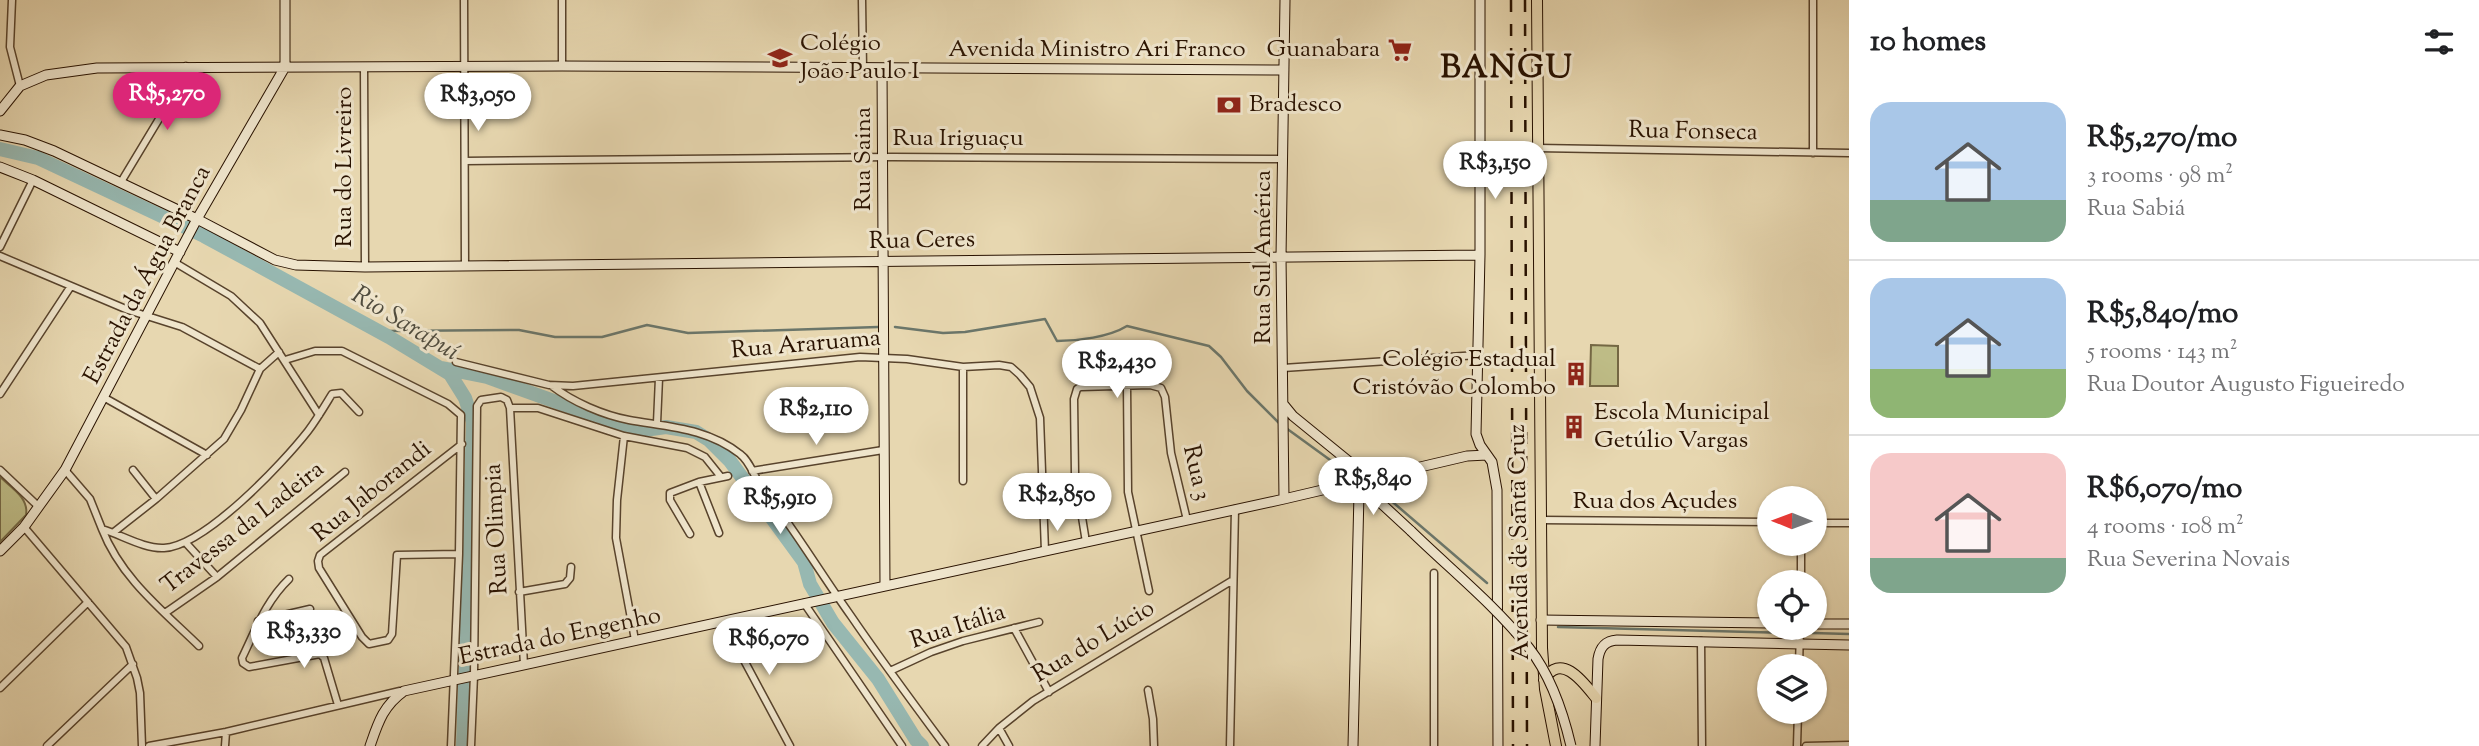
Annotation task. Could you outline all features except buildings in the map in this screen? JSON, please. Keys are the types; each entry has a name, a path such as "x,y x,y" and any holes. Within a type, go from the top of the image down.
{"main road":[{"name":"Avenida de Santa Cruz","path":"1537,0 1541,620 1544,680 1556,746"},
{"path":"1544,680 1555,670 1572,671 1596,698"}],"street":[{"path":"0,111 20,86 10,47 12,0"},
{"path":"285,0 285,67"},
{"path":"464,0 465,266"},
{"path":"562,0 562,66"},
{"path":"862,0 863,69"},
{"name":"Rua Sul América","path":"1284,499 1281,257 1285,0"},
{"path":"1480,0 1480,255 1476,434 1494,471 1497,490 1498,746"},
{"path":"1813,0 1813,153"},
{"path":"0,49 10,47"},
{"path":"121,182 186,66"},
{"name":"Avenida Ministro Ari Franco","path":"20,86 47,75 72,70 186,66 1284,70"},
{"name":"Estrada da Água Branca","path":"0,551 24,527 65,470 195,223 285,67"},
{"name":"Rua do Livreiro","path":"364,68 365,267"},
{"name":"Rua Saina","path":"883,69 885,586"},
{"path":"0,103 11,97"},
{"name":"Rua Ceres","path":"0,135 42,146 121,182 195,223 288,264 365,267 1480,255"},
{"name":"Rua Fonseca","path":"1537,148 1849,153"},
{"name":"Rua Iriguaçu","path":"465,161 1282,159"},
{"path":"0,167 33,180 180,252"},
{"path":"0,247 33,180"},
{"path":"0,256 146,316 182,327 260,369"},
{"path":"174,262 244,307 260,323 319,415"},
{"path":"0,394 71,286"},
{"path":"285,360 330,350 349,353 458,411 462,420 456,679 451,746"},
{"path":"114,532 207,455 232,427 260,369 279,352"},
{"path":"1283,368 1478,355"},
{"name":"Rua Araruama","path":"456,362 552,386 659,378 840,358 883,357 963,367 989,364 1010,367 1030,387 1040,418 1045,551"},
{"path":"963,367 963,481"},
{"path":"657,424 659,378"},
{"path":"552,386 606,413 628,420 684,427 703,433 742,455 833,597 945,746"},
{"path":"1086,542 1074,474 1074,399 1080,387 1127,386 1128,492 1149,591"},
{"name":"Rua 3","path":"1127,386 1158,387 1164,393 1167,432 1187,520"},
{"path":"102,529 148,546 162,548 187,543 229,511 285,458 332,394 341,393 359,412"},
{"path":"471,746 477,406 483,399 501,397 508,400 510,408 547,410 624,436 687,448 705,457 725,476 672,491 669,496 690,534"},
{"path":"105,398 207,455"},
{"path":"1284,405 1293,416 1352,464 1378,502 1507,623 1530,649 1556,697 1571,746"},
{"name":"Rua Olimpia","path":"510,408 523,665"},
{"path":"624,436 616,538 635,640"},
{"name":"Rua Jaborandi","path":"459,554 396,556 392,634 388,640 369,644 362,638 319,568 318,561 320,555 461,444"},
{"path":"752,471 883,450"},
{"name":"Estrada do Engenho","path":"404,691 1284,499 1467,456 1487,455"},
{"path":"0,470 39,507"},
{"path":"65,470 90,499 110,548 123,570 199,646"},
{"path":"133,470 156,499"},
{"name":"Travessa da Ladeira","path":"164,613 217,577 345,472"},
{"path":"1353,746 1359,493 1362,481"},
{"path":"699,482 719,533"},
{"path":"1230,746 1235,509"},
{"name":"Rua dos Açudes","path":"1541,520 1757,522"},
{"path":"1827,523 1849,523"},
{"path":"24,527 126,647 140,693 142,746"},
{"path":"187,543 217,577"},
{"path":"519,592 565,584 570,578 571,567"},
{"path":"1434,573 1434,746"},
{"path":"289,579 274,595 258,621 243,658 245,665 249,667 320,654 324,658 338,705"},
{"name":"Rua do Lúcio","path":"982,746 1021,710 1233,580"},
{"path":"0,688 88,602"},
{"path":"807,603 902,746"},
{"path":"258,621 310,609"},
{"path":"1541,620 1757,623"},
{"path":"723,621 790,746"},
{"name":"Rua Itália","path":"890,671 963,640 1040,622"},
{"path":"1827,624 1849,624"},
{"path":"1014,628 1049,692"},
{"path":"1800,640 1800,654"},
{"path":"1701,641 1702,746"},
{"path":"1595,746 1599,652 1608,642 1701,641 1849,645"},
{"path":"47,746 133,664"},
{"path":"1148,690 1154,746"},
{"path":"149,746 226,732 404,691"},
{"path":"370,746 384,708 404,691"},
{"path":"1797,746 1798,724"},
{"path":"999,728 1009,746"},
{"path":"225,746 226,732"},
{"path":"1806,746 1849,745"}],"shaded area":[{"path":"1591,345 1618,346 1618,386 1590,386"},
{"path":"0,477 19,494 25,503 26,515 0,542"}],"waterway":[{"name":"Rio Sarapuí","path":"0,149 38,158 204,236 389,337 450,374 465,398 473,422 463,746"},
{"path":"895,327 943,333 965,332 1045,319 1057,341 1093,338 1127,326 1209,346 1247,391 1280,424"},
{"path":"368,325 388,331 519,330 555,337 602,337 647,325 688,333 878,327"},
{"path":"442,368 487,377 637,431 666,427 696,432 709,440 730,461 804,562 810,584 833,623 878,679 922,746"},
{"path":"1286,428 1337,465"},
{"path":"1388,498 1487,583"},
{"path":"1558,627 1757,632"},
{"path":"1827,633 1849,634"}],"railway":[{"path":"1511,0 1513,746"},
{"path":"1525,0 1527,746"}],"place":[{"name":"Guanabara","path":"1400,50"},
{"name":"Colégio João Paulo I","path":"780,58"},
{"name":"Bradesco","path":"1229,105"},
{"name":"Colégio Estadual Cristóvão Colombo","path":"1576,374"},
{"name":"Escola Municipal Getúlio Vargas","path":"1574,427"}],"district":[{"name":"BANGU","path":"1507,69"}]}
